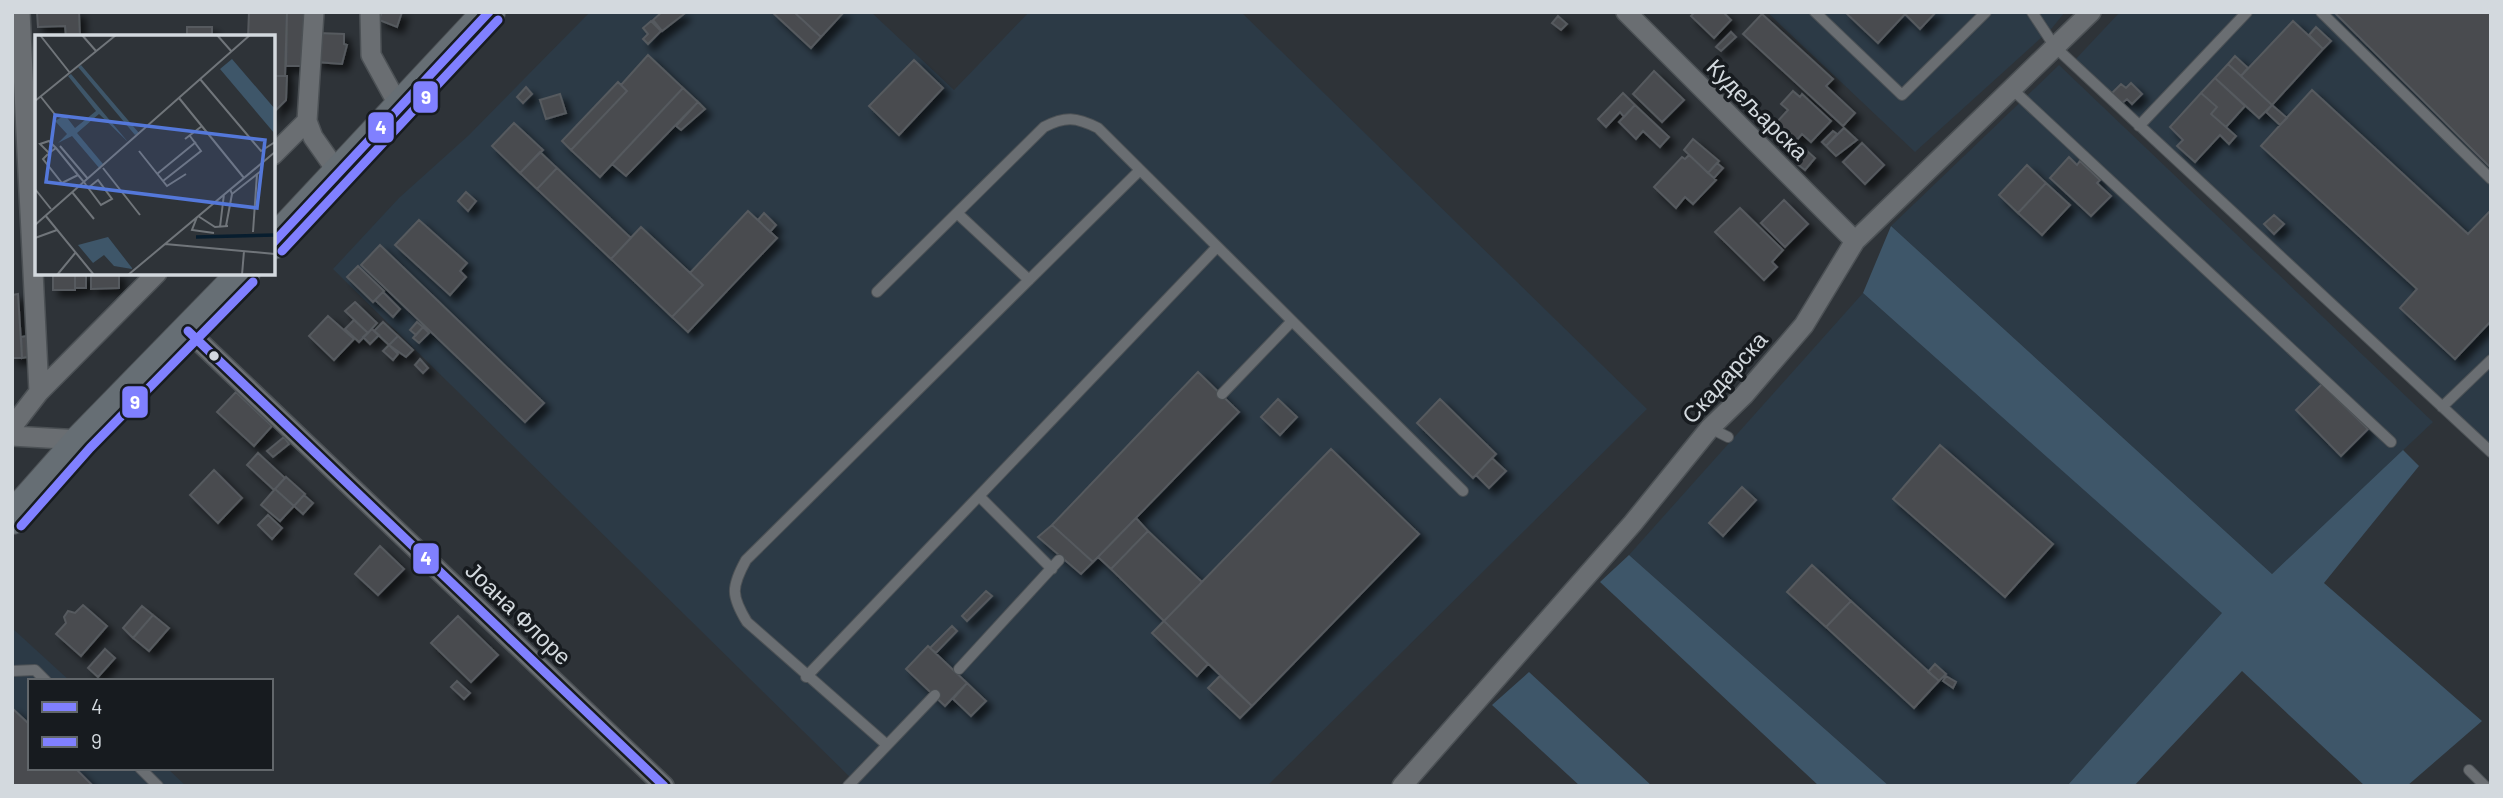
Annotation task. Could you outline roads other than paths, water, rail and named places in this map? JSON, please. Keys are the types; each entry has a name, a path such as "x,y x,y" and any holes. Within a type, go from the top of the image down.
{"main road":[{"path":"275,241 489,12"},
{"path":"12,518 81,440 242,275"}],"street":[{"path":"20,12 39,392"},
{"path":"314,12 307,121 313,137 339,174"},
{"path":"370,12 371,55 400,108"},
{"name":"Кудељарска","path":"1626,12 1855,241"},
{"name":"Скадарска","path":"1402,786 1633,523 1710,428 1744,395 1804,325 1855,241 2091,12"},
{"path":"275,153 307,121"},
{"path":"12,427 39,392 155,275"},
{"name":"Јоана Флоре","path":"188,331 664,786"},
{"path":"12,436 81,440"}],"lane":[{"path":"1815,12 1902,94 1986,12"},
{"path":"2032,12 2055,47 2491,452"},
{"path":"2139,126 2247,12"},
{"path":"2321,12 2491,179"},
{"path":"2012,89 2391,442"},
{"path":"877,292 1044,127 1062,118 1077,118 1098,128 1463,491"},
{"path":"887,745 806,677 747,622 734,595 746,560 1140,170"},
{"path":"957,213 1029,280"},
{"path":"806,677 1216,248"},
{"path":"1222,394 1292,321"},
{"path":"2442,407 2491,359"},
{"path":"1710,428 1728,437"},
{"path":"959,669 1055,564 979,496"},
{"path":"12,671 35,670 44,679"},
{"path":"848,786 935,695"},
{"path":"142,770 158,786"},
{"path":"2469,770 2485,786"}]}
